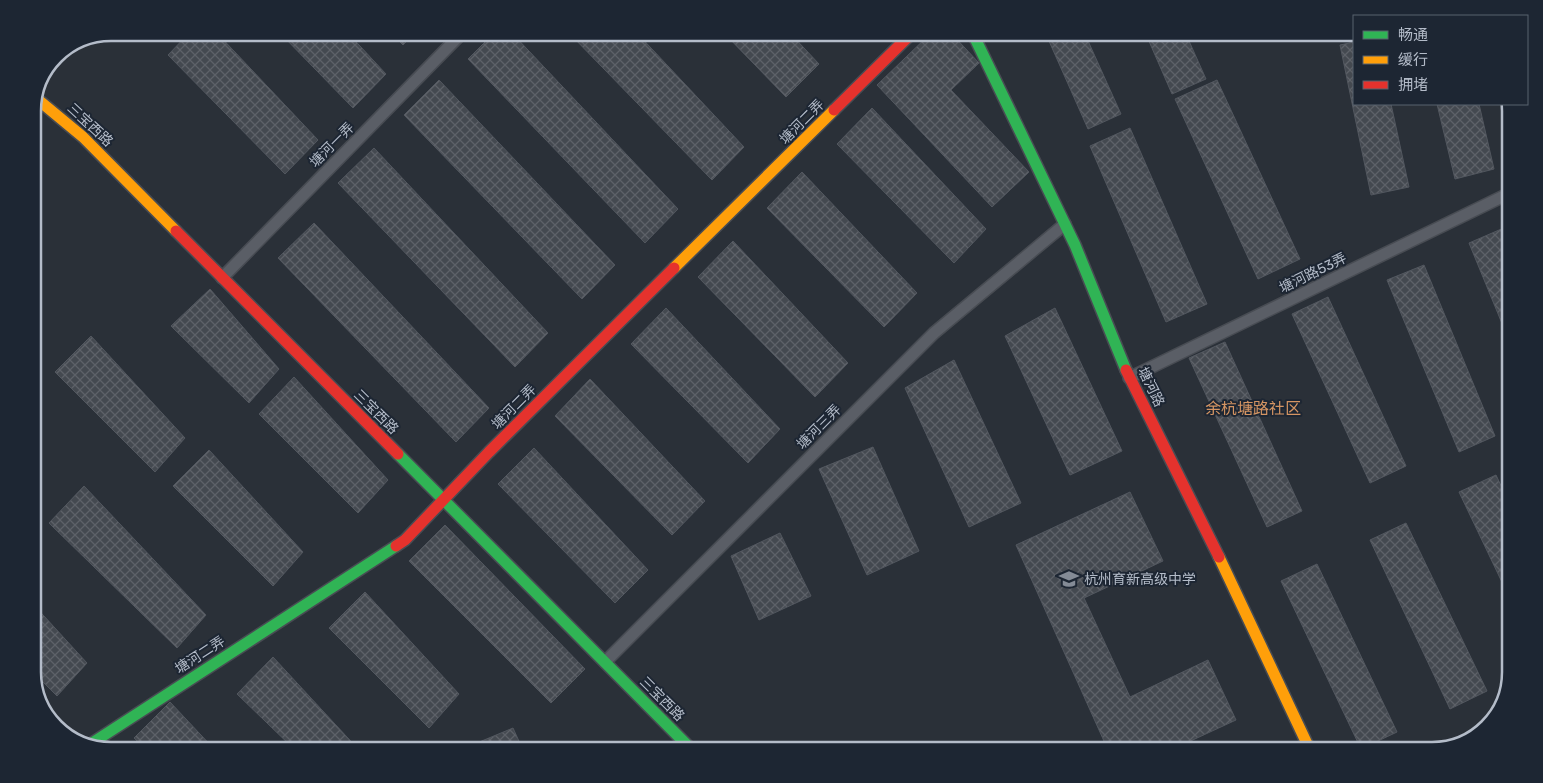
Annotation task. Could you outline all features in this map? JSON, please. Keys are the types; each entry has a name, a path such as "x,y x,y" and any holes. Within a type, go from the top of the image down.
{"street":[{"name":"塘河二弄","path":"97,740 405,540 905,41"},
{"name":"塘河路","path":"976,41 1065,224 1129,378 1247,612 1306,742"},
{"name":"三宝西路","path":"42,103 83,137 684,742"}],"lane":[{"name":"塘河一弄","path":"222,278 454,41"},
{"name":"塘河路53弄","path":"1129,378 1502,197"},
{"name":"塘河三弄","path":"604,663 934,333 1065,224"}],"building":[{"path":"181,41 224,41 318,140 285,174 168,55"},
{"path":"288,41 355,41 386,74 353,108"},
{"path":"486,41 519,41 678,209 645,243 468,59"},
{"path":"577,41 644,41 744,147 712,180"},
{"path":"732,41 797,41 819,64 786,97"},
{"path":"923,41 958,41 979,63 951,90 1029,172 992,207 877,85"},
{"path":"1049,41 1088,41 1121,114 1088,129"},
{"path":"1149,41 1189,41 1206,79 1172,94"},
{"path":"1353,42 1353,105 1391,105 1409,187 1371,195 1340,45"},
{"path":"439,80 615,265 582,299 404,115"},
{"path":"1217,80 1300,259 1258,279 1175,99"},
{"path":"1437,105 1479,105 1494,169 1455,179"},
{"path":"872,108 986,229 954,263 837,144"},
{"path":"1130,128 1207,304 1166,322 1090,146"},
{"path":"374,148 548,333 515,367 338,183"},
{"path":"802,172 917,293 884,327 767,208"},
{"path":"314,223 489,408 456,442 278,258"},
{"path":"1502,229 1502,323 1469,243"},
{"path":"733,241 848,363 815,397 698,277"},
{"path":"1424,265 1495,436 1459,452 1387,280"},
{"path":"210,289 279,369 249,403 171,326"},
{"path":"1328,297 1406,466 1370,483 1292,314"},
{"path":"666,308 780,429 748,463 631,344"},
{"path":"1055,308 1122,451 1070,475 1005,336"},
{"path":"91,336 185,438 155,472 55,372"},
{"path":"1225,342 1302,511 1267,527 1189,358"},
{"path":"954,360 1021,503 969,527 905,388"},
{"path":"294,377 388,480 358,513 259,414"},
{"path":"590,379 705,501 672,535 555,416"},
{"path":"873,447 919,551 867,575 819,469"},
{"path":"534,448 648,570 615,603 498,484"},
{"path":"209,450 303,552 273,586 173,486"},
{"path":"1496,475 1502,488 1502,582 1459,492"},
{"path":"84,486 206,615 177,648 49,523"},
{"path":"1130,492 1163,561 1084,598 1130,697 1208,660 1236,720 1188,742 1104,742 1016,545"},
{"path":"1406,523 1487,691 1450,709 1370,540"},
{"path":"445,525 585,669 551,703 409,561"},
{"path":"780,533 811,596 759,620 731,556"},
{"path":"1317,564 1397,732 1376,742 1358,742 1281,581"},
{"path":"365,592 459,694 429,728 329,628"},
{"path":"41,613 87,663 57,696 42,681 41,676"},
{"path":"273,657 352,742 287,742 237,694"},
{"path":"170,702 208,742 138,742 134,738"},
{"path":"513,728 519,742 479,742"}],"traffic: fast":[{"path":"976,41 1075,245 1126,370"},
{"path":"398,454 684,742"},
{"path":"97,740 396,546"}],"traffic: slow":[{"path":"42,103 83,137 176,231"},
{"path":"674,268 834,110"},
{"path":"1219,557 1306,742"}],"traffic: jam":[{"path":"834,110 904,41"},
{"path":"176,231 398,454"},
{"path":"396,546 405,540 489,452 674,268"},
{"path":"1126,370 1219,557"}],"place":[{"name":"杭州育新高级中学","path":"1069,579"}],"district":[{"name":"余杭塘路社区","path":"1253,408"}]}
